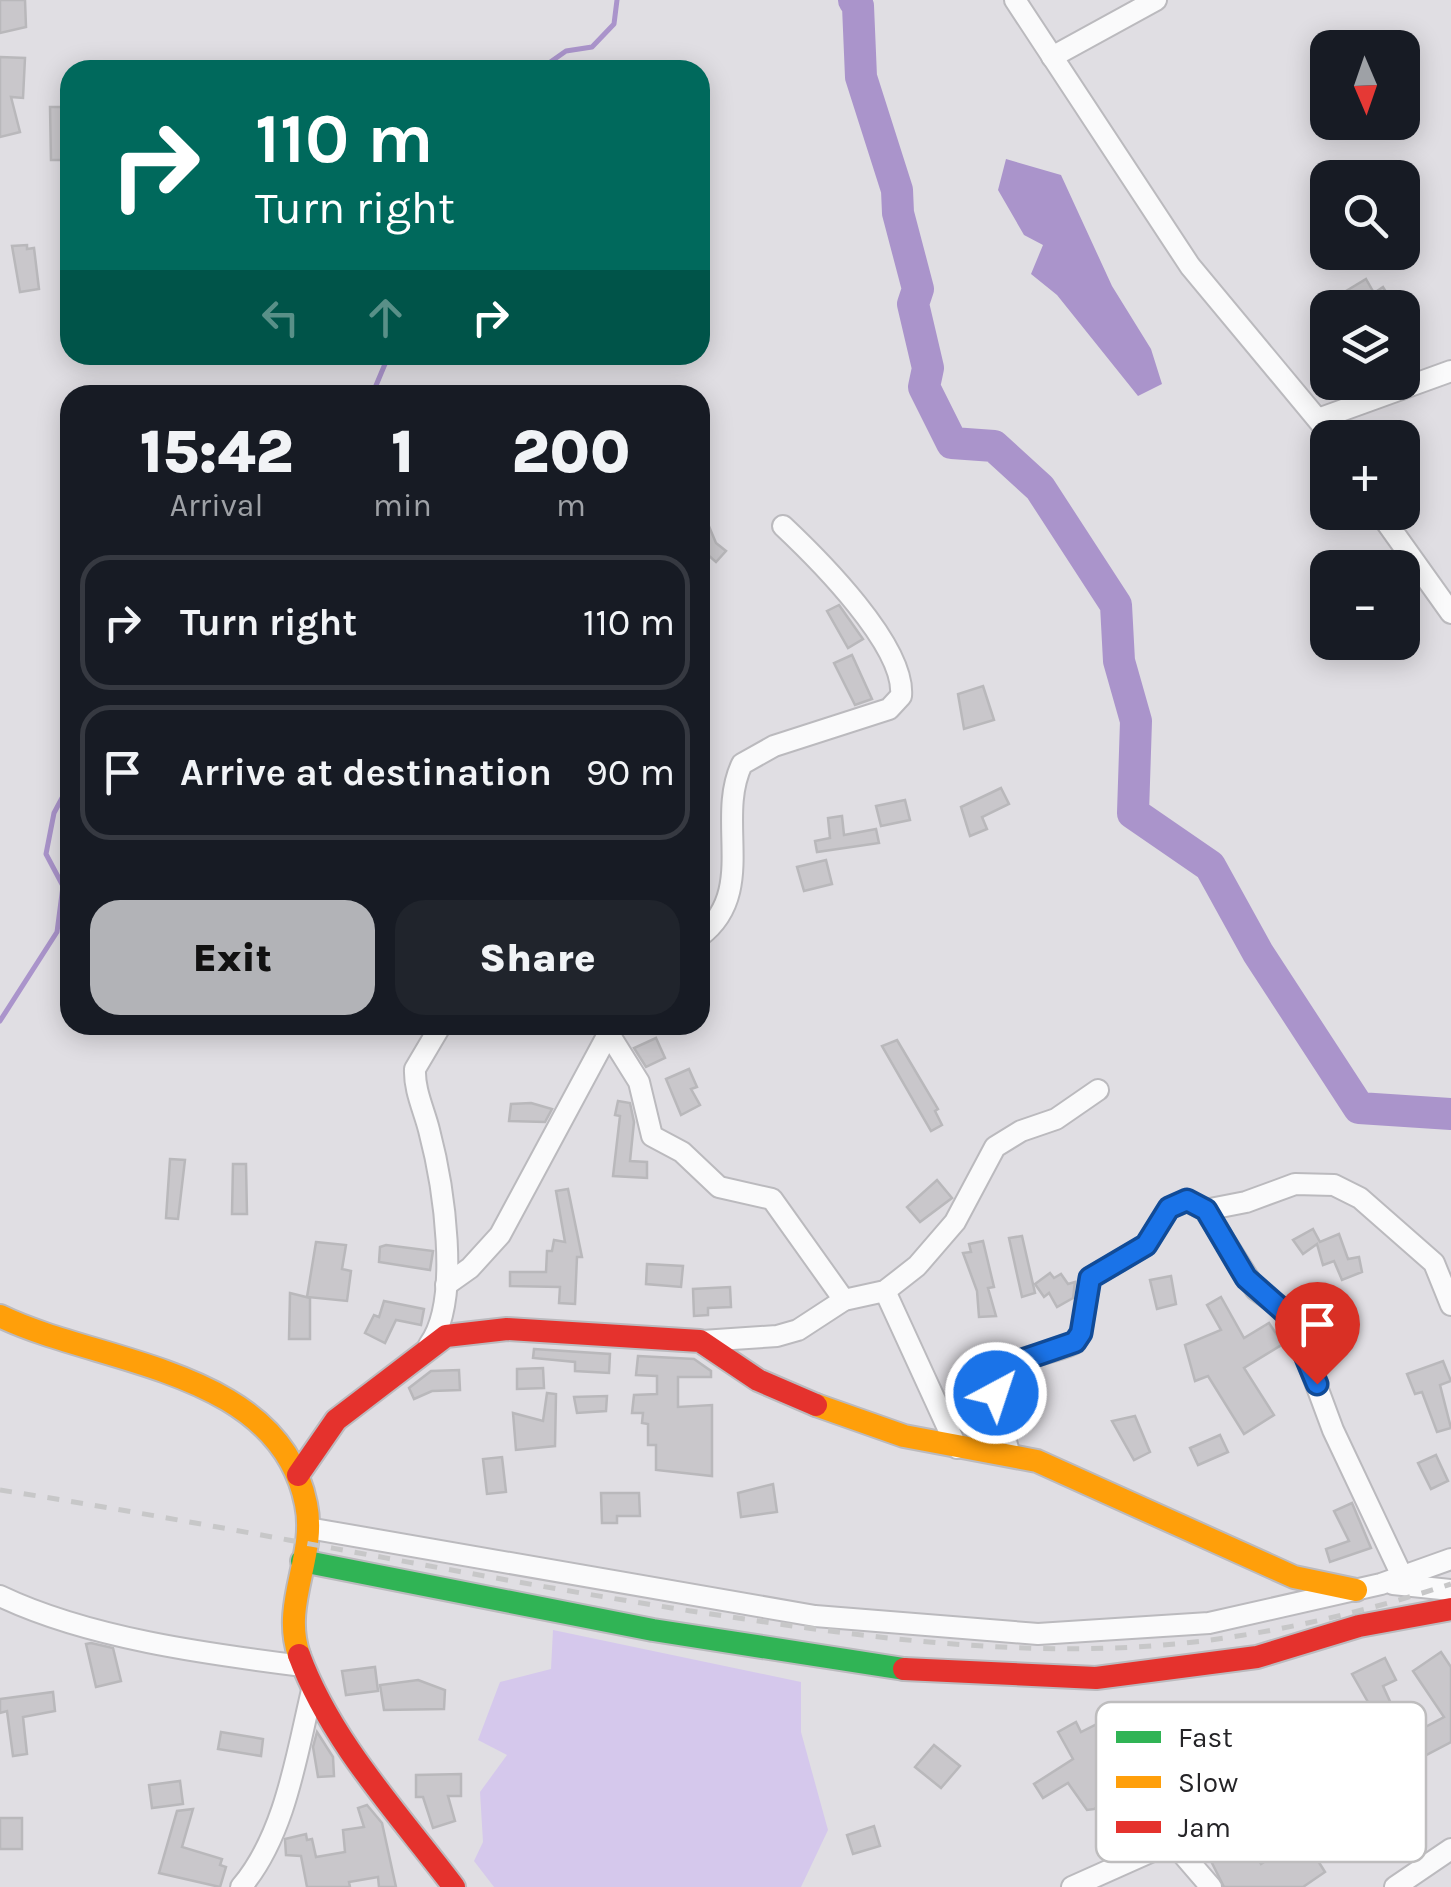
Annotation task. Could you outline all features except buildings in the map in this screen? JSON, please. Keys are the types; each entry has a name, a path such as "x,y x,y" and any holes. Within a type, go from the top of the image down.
{"street":[{"path":"1014,0 1190,266 1321,418 1451,371"},
{"path":"1052,57 1156,0"},
{"path":"710,927 718,919 730,890 734,790 742,764 774,746 889,709 901,696 899,680 876,632 846,589 783,526"},
{"path":"1392,530 1451,613"},
{"path":"428,1346 443,1322 446,1285 437,1165 414,1080 419,1058 434,1035"},
{"path":"446,1285 470,1268 500,1236 608,1035"},
{"path":"614,1035 639,1082 652,1136 682,1152 719,1187 772,1200 844,1300"},
{"path":"298,1475 336,1420 446,1336 486,1329 700,1341 750,1340 798,1330 844,1300 886,1290 917,1266 955,1222 995,1147 1020,1131 1056,1120 1098,1090"},
{"path":"1206,1210 1246,1202 1295,1184 1334,1185 1360,1198 1434,1264 1451,1305"},
{"path":"1010,1456 996,1393 1005,1366 1075,1342 1081,1333 1090,1278 1146,1245 1176,1202 1187,1200 1206,1210 1246,1278 1294,1324 1333,1430 1402,1576"},
{"path":"886,1290 957,1448"},
{"path":"0,1316 32,1331 158,1366 220,1398 253,1421 298,1475 308,1528 290,1615 308,1676 454,1887"},
{"path":"700,1341 780,1391 882,1429 957,1448 1037,1461 1294,1576 1356,1590"},
{"path":"308,1528 770,1609 942,1629 1038,1634 1155,1629 1279,1610 1381,1584 1451,1559"},
{"path":"302,1561 652,1630 901,1671 966,1675 1096,1678 1257,1658 1371,1623 1451,1609"},
{"path":"1381,1584 1451,1590"},
{"path":"0,1596 53,1616 308,1676"},
{"path":"241,1887 262,1856 291,1778 308,1676"},
{"path":"1395,1887 1451,1849"},
{"path":"1072,1887 1129,1862"},
{"path":"1190,1862 1212,1887"}],"shaded area":[{"path":"1006,159 1061,175 1112,286 1151,349 1162,384 1138,396 1057,295 1031,274 1043,245 1024,235 998,190"},
{"path":"553,1630 801,1682 801,1732 828,1830 801,1887 494,1887 474,1861 483,1842 480,1792 507,1755 478,1740 500,1682 551,1669"}],"waterway":[{"path":"553,60 566,51 592,47 614,24 617,0"},
{"path":"854,0 858,6 861,77 897,190 898,213 918,289 913,304 928,368 924,387 952,443 994,446 1040,488 1116,605 1119,661 1136,721 1133,813 1210,866 1258,953 1359,1108 1451,1114"},
{"path":"376,385 385,365"},
{"path":"60,802 46,854 60,880"},
{"path":"0,1021 57,932 60,909"}],"railway":[{"path":"0,1490 691,1611 953,1644 1058,1649 1197,1642 1326,1619 1451,1584"}],"traffic: fast":[{"path":"302,1561 653,1630 904,1669"}],"traffic: slow":[{"path":"0,1316 180,1377 223,1397 261,1424 289,1459 306,1504 307,1542 294,1617 299,1655"},
{"path":"816,1405 904,1436 1037,1461 1294,1577 1356,1590"}],"traffic: jam":[{"path":"298,1475 336,1420 446,1336 507,1329 700,1341 758,1380 816,1405"},
{"path":"904,1669 1096,1678 1257,1657 1359,1626 1451,1609"},
{"path":"299,1655 329,1718 348,1747 454,1887"}],"route":[{"path":"996,1393 996,1382 1005,1366 1069,1346 1079,1339 1090,1278 1146,1245 1169,1208 1187,1200 1206,1210 1246,1278 1288,1315 1317,1384"}]}
